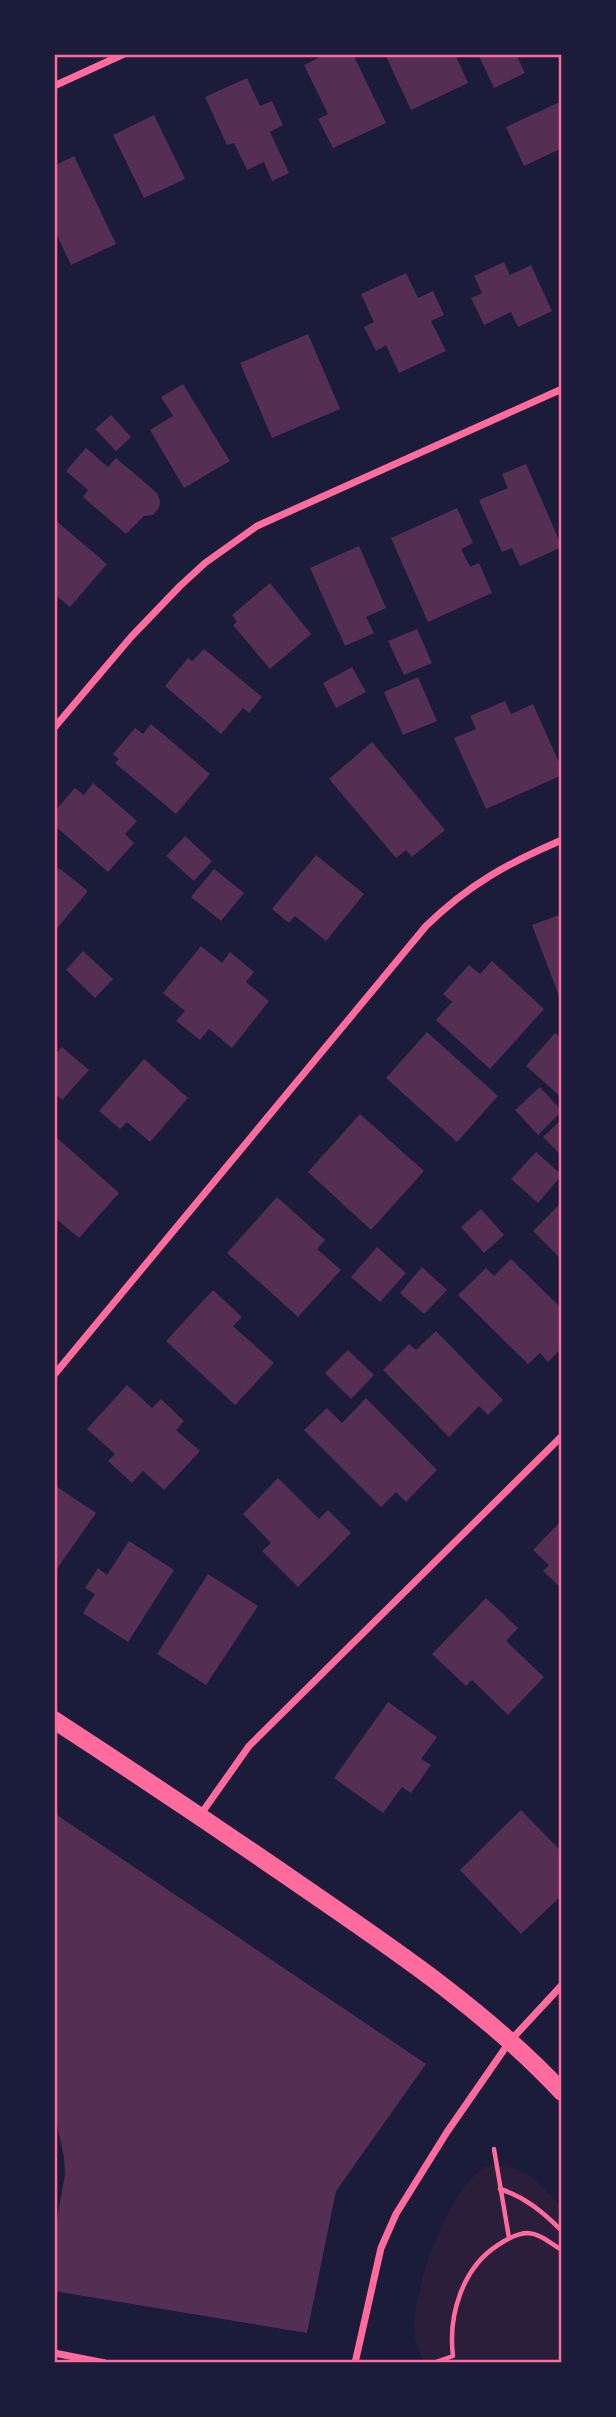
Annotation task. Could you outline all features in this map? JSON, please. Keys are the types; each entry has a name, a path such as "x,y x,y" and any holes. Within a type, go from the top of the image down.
{"main road":[{"path":"54,1720 200,1816 439,1982 510,2041 562,2092"}],"street":[{"path":"54,86 124,54"},
{"path":"54,728 154,611 205,563 248,532 285,512 562,389"},
{"path":"54,1375 426,926 458,897 493,872 562,840"},
{"path":"200,1816 249,1745 562,1436"},
{"path":"355,2363 375,2272 390,2226 428,2160 510,2041 562,1985"},
{"path":"54,2353 105,2363"}],"path":[{"path":"494,2149 509,2238"},
{"path":"500,2189 526,2200 562,2231"},
{"path":"433,2363 453,2356 451,2327 455,2308 473,2270 483,2256 509,2238 525,2233 538,2235 562,2250"}],"shaded area":[{"path":"507,2165 528,2174 562,2206 562,2363 425,2363 415,2336 415,2311 437,2237 467,2183 485,2166"}],"building":[{"path":"326,54 353,54 386,123 333,148 318,119 328,114 304,65"},
{"path":"385,54 455,54 468,83 411,110"},
{"path":"478,54 516,54 525,73 494,88"},
{"path":"247,78 260,106 272,101 283,125 270,132 289,173 272,181 264,162 247,170 234,143 227,145 205,97"},
{"path":"562,101 562,148 524,166 506,127"},
{"path":"154,115 185,179 144,198 113,135"},
{"path":"74,156 116,244 71,265 54,229 54,166"},
{"path":"504,262 510,275 531,265 552,311 518,327 511,312 484,325 471,298 482,293 474,276"},
{"path":"406,273 418,298 433,291 444,315 431,321 446,351 399,373 386,345 376,351 364,327 374,322 361,294"},
{"path":"308,334 340,409 272,438 240,363"},
{"path":"183,384 230,461 184,488 150,430 173,416 161,397"},
{"path":"111,415 131,437 116,451 95,429"},
{"path":"86,448 108,467 116,458 157,493 159,508 153,515 144,516 126,534 83,497 88,490 66,471"},
{"path":"526,464 562,547 520,566 512,548 502,552 479,500 508,488 502,474"},
{"path":"457,508 473,543 461,549 470,567 479,563 492,593 428,622 391,538"},
{"path":"54,519 107,564 70,607 54,594"},
{"path":"359,546 386,608 366,617 374,633 345,646 310,568"},
{"path":"270,583 311,634 270,669 233,625 237,622 232,615"},
{"path":"417,629 432,663 404,675 388,641"},
{"path":"204,649 262,697 249,713 243,708 221,734 165,686 188,658 192,661"},
{"path":"352,667 366,692 336,708 323,683"},
{"path":"418,677 437,721 403,735 384,692"},
{"path":"505,701 511,714 533,704 562,769 562,775 486,809 454,738 476,729 470,716"},
{"path":"151,724 210,774 176,814 115,763 119,759 113,754 135,728 143,734"},
{"path":"372,742 445,830 412,857 406,850 396,858 329,779"},
{"path":"93,783 137,821 125,834 134,843 108,872 54,825 54,812 75,788 84,795"},
{"path":"185,836 212,861 194,881 166,856"},
{"path":"316,855 364,894 326,941 295,916 289,923 272,909"},
{"path":"59,868 88,891 54,932 54,874"},
{"path":"214,869 244,893 221,921 191,897"},
{"path":"562,914 562,1004 532,925"},
{"path":"201,946 222,963 230,952 254,972 246,982 269,1001 232,1048 209,1029 200,1040 176,1021 185,1011 163,993"},
{"path":"83,951 113,979 95,998 66,970"},
{"path":"492,961 544,1009 490,1069 436,1020 452,1002 443,994 469,965 480,974"},
{"path":"427,1032 498,1096 457,1142 386,1078"},
{"path":"555,1033 562,1039 562,1098 526,1066"},
{"path":"62,1047 89,1070 62,1100 54,1093 54,1055"},
{"path":"144,1059 188,1098 150,1142 127,1122 120,1129 99,1111"},
{"path":"540,1087 562,1111 538,1135 515,1110"},
{"path":"360,1114 424,1171 371,1230 308,1172"},
{"path":"562,1119 562,1156 543,1137"},
{"path":"56,1137 119,1193 79,1238 54,1217"},
{"path":"536,1152 562,1175 538,1203 511,1179"},
{"path":"277,1197 325,1240 317,1249 341,1270 298,1317 227,1253"},
{"path":"562,1202 562,1260 533,1231"},
{"path":"481,1209 504,1235 484,1253 461,1227"},
{"path":"377,1247 406,1273 380,1302 351,1277"},
{"path":"511,1259 562,1309 562,1348 548,1362 540,1353 528,1364 458,1295 486,1268 494,1276"},
{"path":"422,1267 447,1290 424,1314 400,1293"},
{"path":"213,1290 242,1317 233,1326 274,1363 235,1405 166,1341"},
{"path":"436,1331 503,1400 488,1415 479,1406 449,1437 383,1370 409,1344 416,1350"},
{"path":"348,1350 374,1375 351,1399 325,1373"},
{"path":"127,1385 152,1408 161,1399 184,1421 176,1430 200,1451 164,1490 143,1471 132,1483 108,1461 115,1454 87,1429"},
{"path":"366,1398 437,1470 406,1502 396,1492 381,1507 304,1430 327,1408 342,1423"},
{"path":"278,1478 319,1519 328,1510 351,1533 298,1587 262,1551 271,1543 243,1514"},
{"path":"54,1485 96,1513 54,1573"},
{"path":"562,1520 562,1589 543,1571 549,1565 533,1550"},
{"path":"129,1541 174,1570 128,1642 83,1613 95,1594 85,1588 98,1568 107,1575"},
{"path":"208,1574 258,1606 206,1685 157,1654"},
{"path":"486,1598 518,1628 506,1641 544,1677 508,1715 472,1680 466,1686 432,1654"},
{"path":"388,1702 437,1737 421,1759 431,1765 411,1793 402,1787 383,1813 334,1778"},
{"path":"521,1810 562,1852 562,1895 521,1934 460,1870"},
{"path":"54,1813 426,2064 336,2191 307,2333 54,2291 54,2235 65,2175 64,2157 54,2121"}]}
